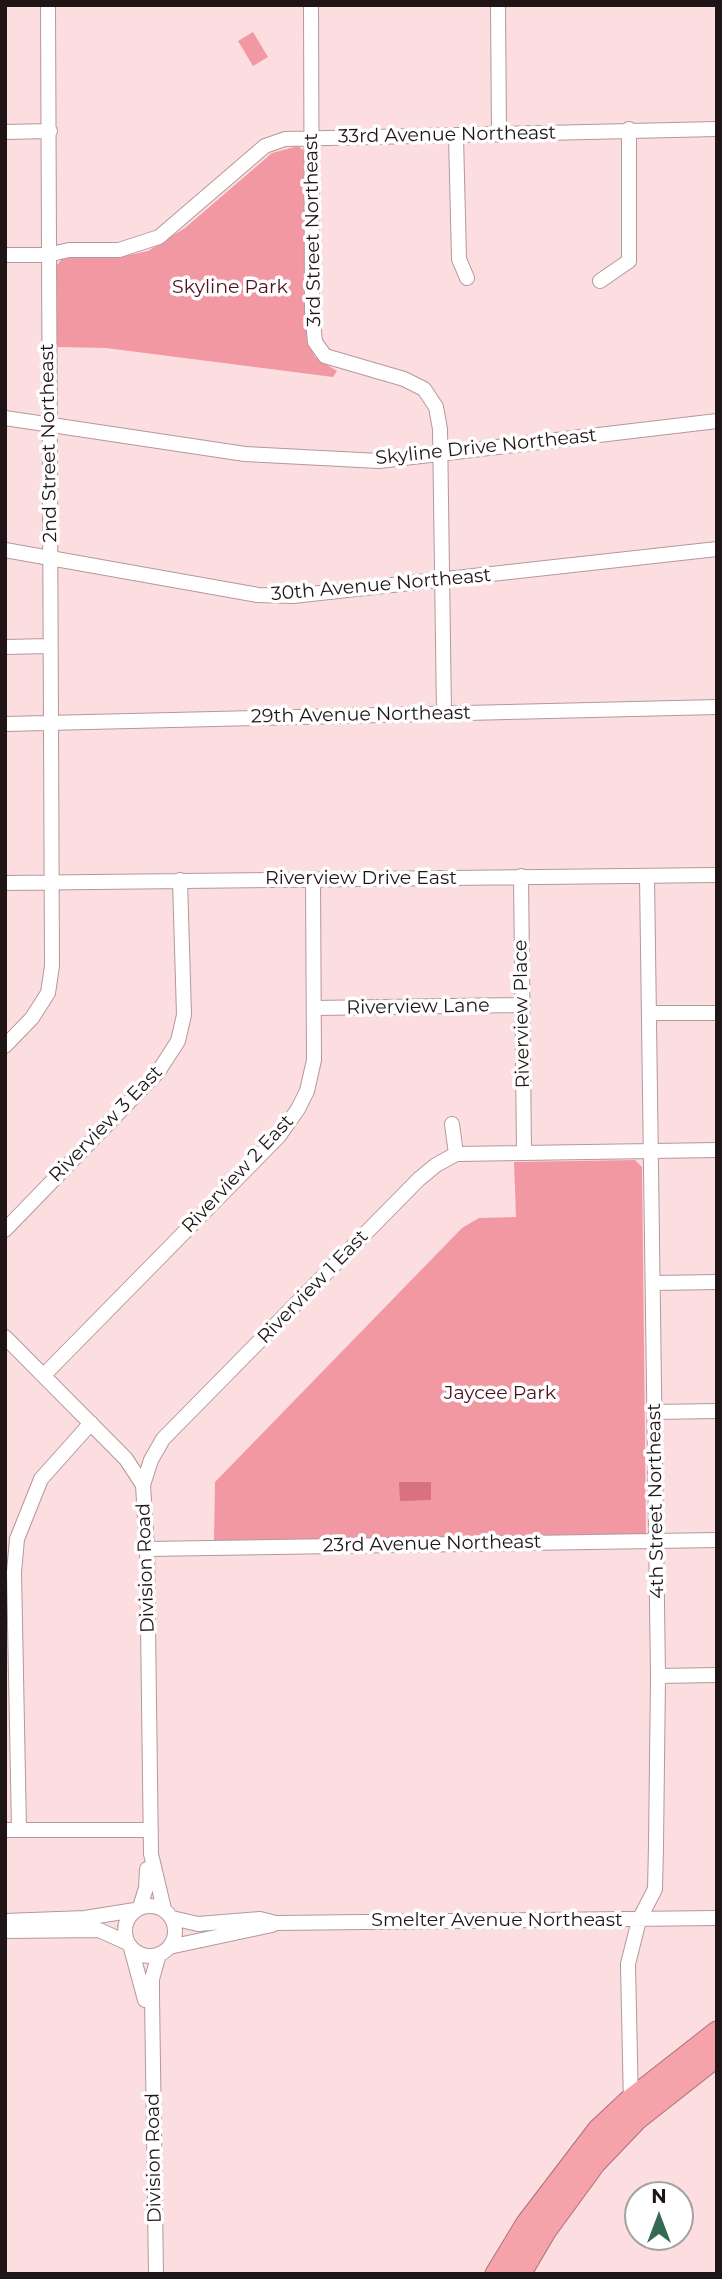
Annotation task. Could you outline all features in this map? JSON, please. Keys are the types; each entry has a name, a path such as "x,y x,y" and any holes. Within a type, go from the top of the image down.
{"highway":[{"path":"520,2274 569,2196 633,2110 717,2032"},
{"path":"499,2273 560,2177 598,2130 717,2056"}],"street":[{"name":"2nd Street Northeast","path":"5,1046 32,1018 48,993 52,966 48,5"},
{"name":"3rd Street Northeast","path":"312,5 312,310 315,342 325,356 404,379 424,389 436,407 440,453 444,713"},
{"path":"498,5 499,135"},
{"name":"33rd Avenue Northeast","path":"5,256 47,255 69,250 118,250 159,237 265,146 285,139 717,129"},
{"path":"600,281 629,261 629,130"},
{"path":"5,132 50,131"},
{"path":"456,136 459,259 467,278"},
{"name":"Skyline Drive Northeast","path":"5,418 289,458 379,461 717,421"},
{"name":"30th Avenue Northeast","path":"5,550 258,595 293,596 442,582 717,549"},
{"path":"5,647 50,646"},
{"name":"29th Avenue Northeast","path":"5,724 717,707"},
{"name":"4th Street Northeast","path":"633,2110 628,1964 639,1920 651,1898 656,1875 658,1676 648,876"},
{"name":"Riverview Drive East","path":"5,883 717,876"},
{"name":"Riverview Place","path":"521,877 520,1005 524,1152"},
{"name":"Riverview 2 East","path":"44,1375 279,1136 307,1091 314,1060 313,878"},
{"name":"Riverview 3 East","path":"5,1230 158,1072 178,1041 184,1015 180,880"},
{"name":"Riverview Lane","path":"315,1008 520,1005"},
{"path":"650,1013 717,1013"},
{"path":"452,1124 456,1154 717,1150"},
{"name":"Riverview 1 East","path":"143,1485 151,1460 163,1439 419,1179 456,1154"},
{"path":"654,1283 717,1282"},
{"name":"Division Road","path":"5,1337 134,1467 143,1485 147,1549 151,1854 146,1888 137,1909"},
{"path":"654,1412 717,1411"},
{"path":"91,1423 41,1479 17,1539 14,1572 12,1830 150,1830"},
{"name":"23rd Avenue Northeast","path":"147,1549 717,1540"},
{"path":"658,1676 717,1675"},
{"name":"Division Road","path":"151,1854 168,1914"},
{"path":"5,1921 85,1918 152,1905 168,1914 174,1936 164,1950 141,1955 129,1945 99,1930 5,1931"},
{"path":"129,1945 125,1925 137,1909"},
{"name":"Smelter Avenue Northeast","path":"168,1914 198,1924 260,1919 276,1923 348,1920 717,1919"},
{"name":"Smelter Avenue Northeast","path":"164,1950 276,1923"},
{"name":"Division Road","path":"129,1945 143,1984 148,2033 153,2043"},
{"name":"Division Road","path":"156,2274 152,1979 164,1950"}],"green space":[{"path":"253,32 268,57 253,66 238,41"},
{"name":"Skyline Park","path":"298,146 303,150 306,161 307,340 315,357 337,371 333,377 106,348 57,347 56,266 63,258 124,256 148,251 185,228 272,153"},
{"name":"Jaycee Park","path":"635,1160 642,1167 646,1534 214,1541 215,1482 462,1228 479,1218 516,1217 514,1162"}],"shaded area":[{"path":"399,1482 431,1482 431,1500 400,1501"}]}
